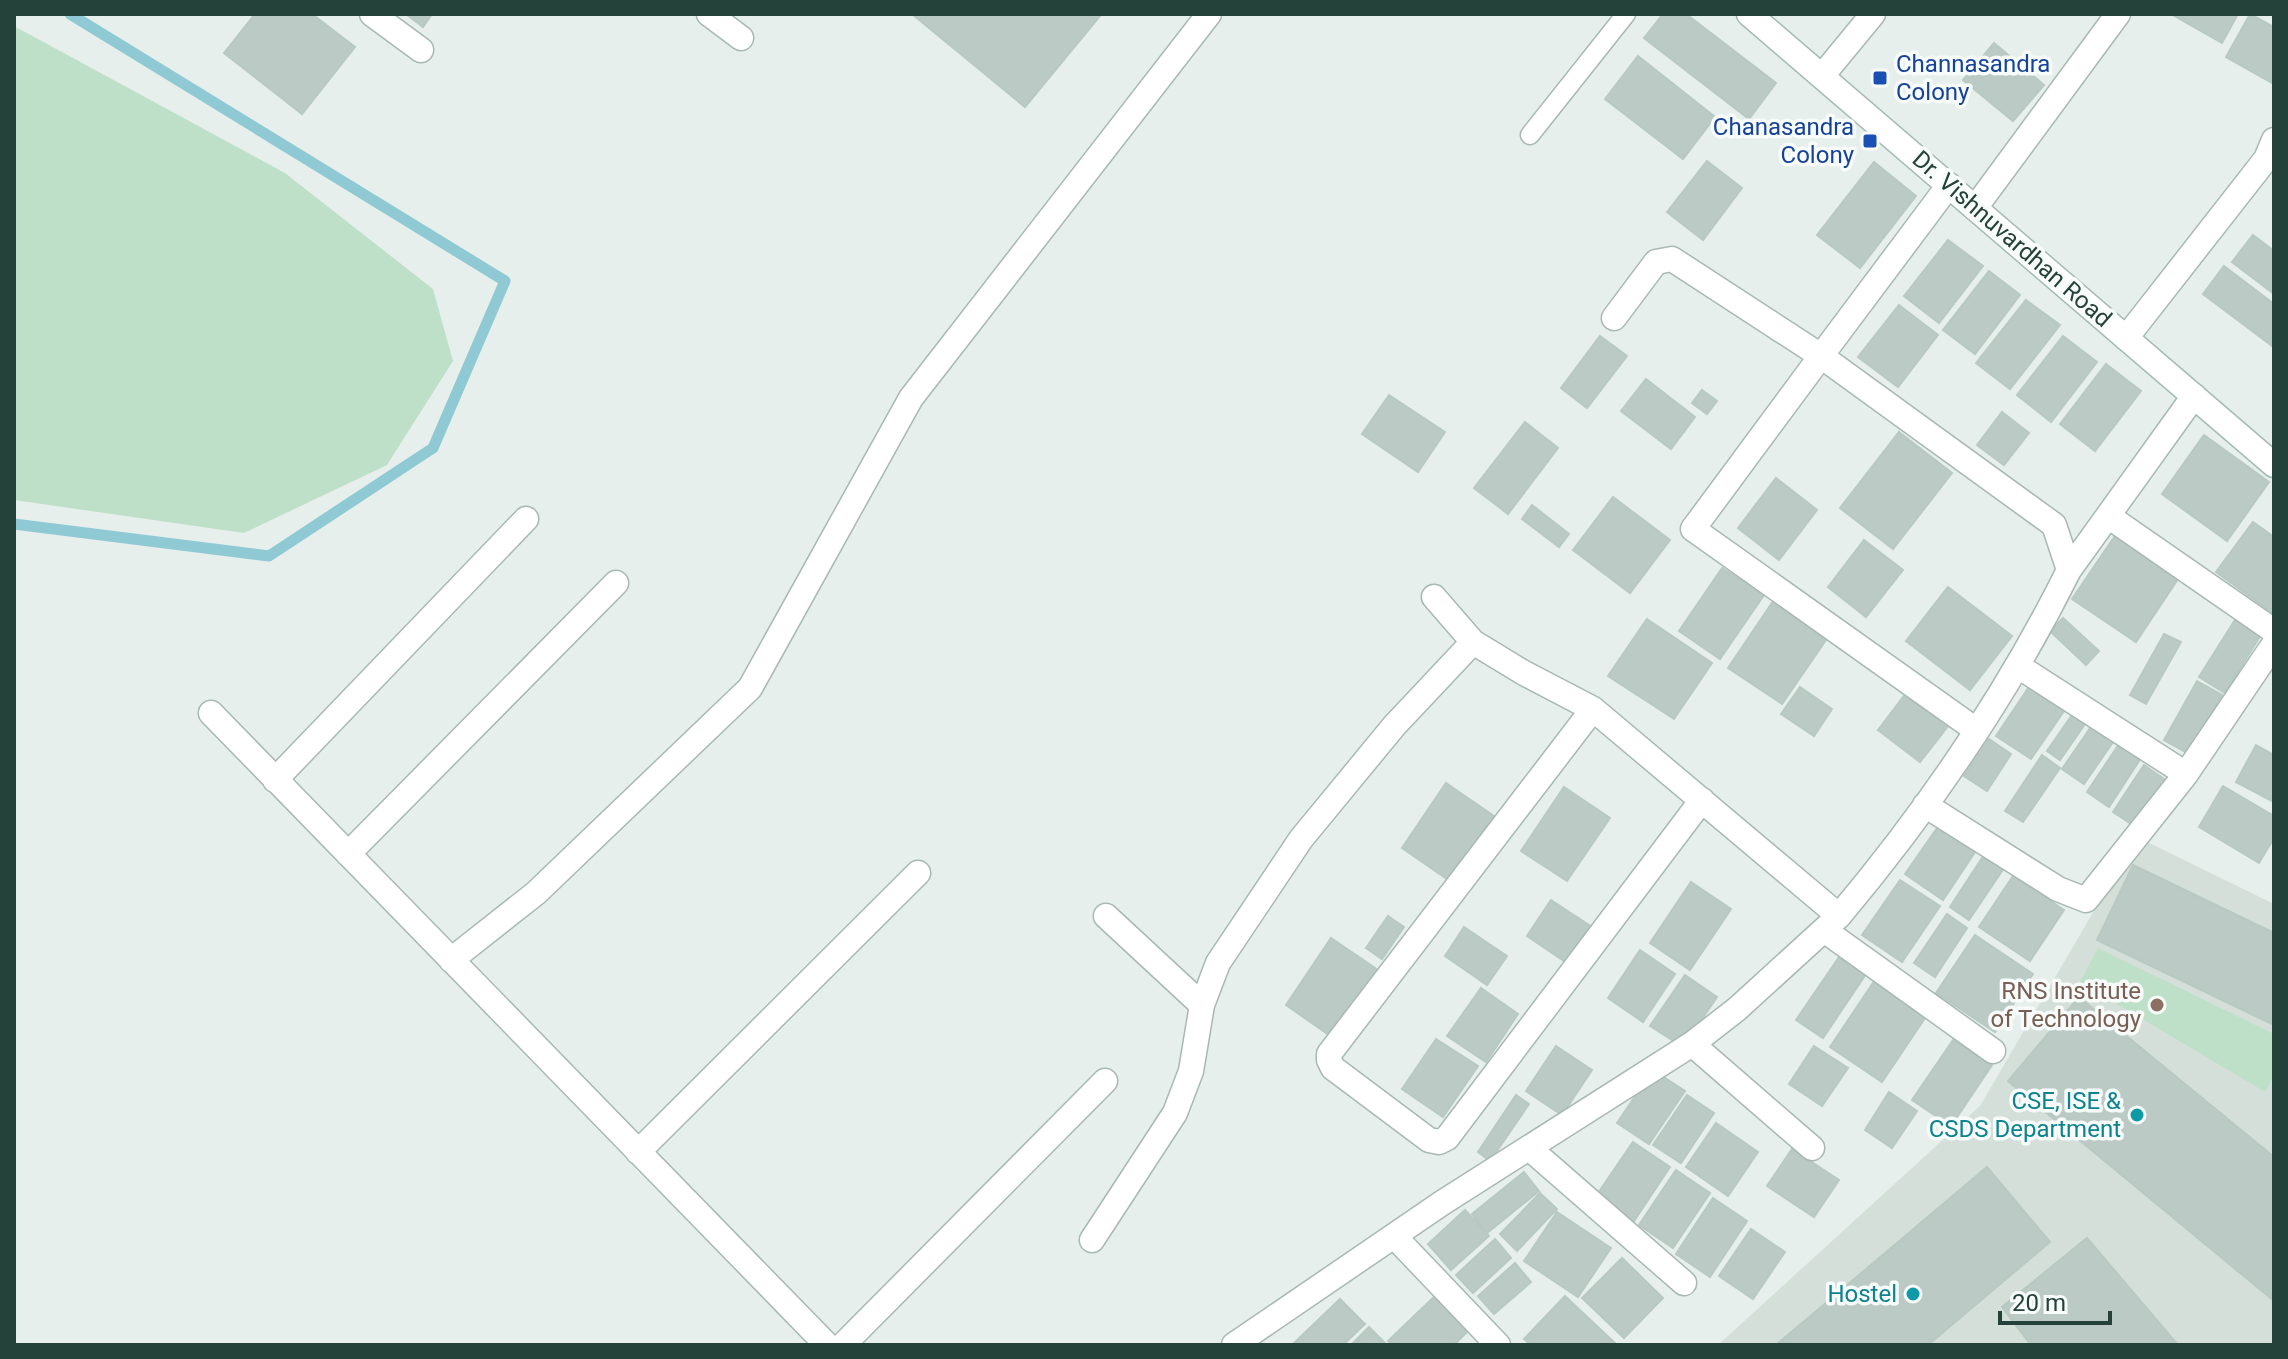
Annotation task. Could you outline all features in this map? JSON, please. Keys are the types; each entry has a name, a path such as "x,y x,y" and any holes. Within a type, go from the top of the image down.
{"street":[{"path":"372,14 421,50"},
{"path":"709,14 741,38"},
{"path":"451,960 536,893 750,688 911,398 1209,14"},
{"name":"Dr. Vishnuvardhan Road","path":"1749,14 2274,465"},
{"path":"1822,76 1873,14"},
{"path":"1975,208 2118,14"},
{"path":"2126,338 2266,159 2274,140"},
{"path":"1949,185 1693,529 1976,730"},
{"path":"1614,318 1656,262 1672,259 1821,356 2054,525 2069,570"},
{"path":"1244,1342 1394,1236 1692,1044 1737,1009 1832,923 1925,805 2018,666 2069,570 2194,396"},
{"path":"2108,516 2274,631"},
{"path":"275,780 526,519"},
{"path":"348,854 616,583"},
{"path":"1434,597 1473,642 1593,709 1702,800 1832,923 1993,1051"},
{"path":"1092,1240 1175,1113 1191,1071 1202,1005 1218,963 1301,839 1394,726 1473,642"},
{"path":"1925,805 2058,889 2086,900 2186,774 2274,644"},
{"path":"2018,666 2186,774"},
{"path":"1593,709 1329,1054 1333,1068 1429,1140 1439,1142 1447,1138 1702,800"},
{"path":"211,713 827,1345"},
{"path":"638,1152 918,873"},
{"path":"1106,916 1202,1005"},
{"path":"1692,1044 1812,1148"},
{"path":"843,1345 1105,1081"},
{"path":"1529,1148 1684,1283"},
{"path":"1394,1236 1498,1345"}],"lane":[{"path":"1530,135 1626,14"}],"shaded area":[{"name":"RNS Institute of Technology","path":"2137,837 2274,904 2274,1345 1718,1345 1980,1106"}],"green space":[{"path":"14,26 285,173 433,289 453,361 387,465 244,533 14,500"},
{"path":"2098,948 2274,1034 2274,1075 2265,1092 2080,982"}],"building":[{"path":"255,14 312,14 355,47 302,114 224,53"},
{"path":"406,14 432,14 423,27"},
{"path":"912,14 1097,14 1100,16 1025,107"},
{"path":"1663,14 1686,14 1776,83 1749,119 1644,38"},
{"path":"2171,14 2238,14 2222,43"},
{"path":"2250,14 2274,27 2274,84 2226,57"},
{"path":"1994,43 2044,85 2013,121 1963,80"},
{"path":"1638,56 1715,117 1683,159 1605,99"},
{"path":"1707,161 1742,188 1703,240 1667,212"},
{"path":"1874,162 1916,196 1860,268 1817,235"},
{"path":"2253,235 2274,251 2274,294 2232,262"},
{"path":"1948,240 1983,266 1939,323 1904,296"},
{"path":"2224,266 2274,304 2272,346 2203,294"},
{"path":"1989,271 2020,295 1975,354 1943,330"},
{"path":"2026,300 2060,325 2010,389 1976,363"},
{"path":"1899,305 1938,335 1898,387 1858,357"},
{"path":"1600,336 1627,356 1587,408 1561,388"},
{"path":"2063,336 2097,362 2051,422 2017,395"},
{"path":"2106,364 2141,391 2095,451 2060,424"},
{"path":"1646,379 1695,417 1671,449 1621,411"},
{"path":"1702,390 1717,401 1707,414 1692,403"},
{"path":"1389,395 1445,432 1418,472 1362,434"},
{"path":"2002,412 2029,433 2004,465 1977,445"},
{"path":"1525,422 1558,448 1508,514 1474,488"},
{"path":"1899,432 1952,473 1893,549 1840,508"},
{"path":"2204,435 2269,482 2227,541 2162,494"},
{"path":"1776,478 1817,510 1779,560 1738,528"},
{"path":"1613,497 1670,540 1630,593 1573,550"},
{"path":"1532,505 1569,534 1559,547 1522,519"},
{"path":"2253,522 2274,537 2274,614 2216,572"},
{"path":"2117,533 2180,576 2136,642 2072,599"},
{"path":"1864,540 1903,570 1866,617 1828,587"},
{"path":"1722,568 1764,595 1720,659 1679,631"},
{"path":"1948,587 2012,636 1970,690 1906,641"},
{"path":"1774,600 1828,637 1782,704 1728,668"},
{"path":"2240,612 2265,628 2225,693 2199,677"},
{"path":"2063,618 2099,651 2086,665 2050,631"},
{"path":"1647,619 1712,663 1674,719 1608,676"},
{"path":"2164,634 2181,642 2146,704 2130,695"},
{"path":"2197,681 2222,695 2189,754 2164,740"},
{"path":"1800,687 1832,709 1814,736 1781,714"},
{"path":"2029,687 2064,711 2031,759 1996,736"},
{"path":"1907,692 1949,725 1920,762 1878,730"},
{"path":"2072,715 2085,724 2060,760 2047,751"},
{"path":"2091,727 2113,742 2084,784 2062,769"},
{"path":"1989,739 2011,754 1987,791 1964,776"},
{"path":"2119,744 2141,758 2109,807 2087,792"},
{"path":"2256,745 2274,755 2274,802 2236,782"},
{"path":"2042,755 2060,768 2023,822 2005,811"},
{"path":"2144,765 2167,781 2136,827 2113,812"},
{"path":"1446,783 1494,816 1450,881 1402,848"},
{"path":"2223,786 2274,816 2274,838 2259,863 2199,827"},
{"path":"1564,787 1610,818 1567,881 1521,851"},
{"path":"1940,824 1977,849 1943,900 1905,874"},
{"path":"1984,855 2004,868 1969,920 1950,907"},
{"path":"2133,865 2274,933 2274,1025 2097,940"},
{"path":"2013,876 2064,910 2030,961 1979,927"},
{"path":"1900,880 1940,906 1902,962 1862,935"},
{"path":"1691,882 1731,909 1690,970 1650,943"},
{"path":"1551,900 1595,929 1570,965 1527,936"},
{"path":"1947,914 1967,928 1935,977 1914,963"},
{"path":"1388,916 1404,927 1382,959 1366,948"},
{"path":"1464,927 1507,956 1487,985 1445,956"},
{"path":"1975,935 2033,974 1995,1032 1936,993"},
{"path":"1331,938 1378,970 1332,1037 1286,1005"},
{"path":"1640,950 1675,974 1643,1022 1608,998"},
{"path":"1839,957 1866,974 1823,1038 1796,1020"},
{"path":"1685,975 1717,997 1683,1047 1650,1026"},
{"path":"1875,980 1927,1015 1882,1082 1830,1047"},
{"path":"1481,988 1518,1014 1486,1062 1447,1036"},
{"name":"CSE, ISE & CSDS Department","path":"2079,997 2274,1157 2274,1301 2008,1081"},
{"path":"1436,1039 1478,1066 1443,1117 1402,1089"},
{"path":"1953,1040 1992,1065 1951,1126 1912,1100"},
{"path":"1556,1046 1592,1070 1562,1115 1526,1091"},
{"path":"1814,1046 1848,1068 1822,1106 1789,1084"},
{"path":"1653,1070 1685,1091 1649,1144 1617,1123"},
{"path":"1889,1092 1917,1111 1892,1148 1865,1130"},
{"path":"1516,1095 1529,1104 1490,1161 1478,1152"},
{"path":"1687,1095 1714,1113 1681,1163 1653,1145"},
{"path":"1716,1123 1758,1152 1728,1196 1686,1167"},
{"path":"1633,1142 1670,1167 1632,1224 1594,1199"},
{"path":"1792,1149 1839,1180 1814,1217 1767,1186"},
{"name":"Hostel","path":"1987,1167 2050,1242 1928,1345 1776,1345"},
{"path":"1676,1170 1710,1193 1673,1248 1639,1225"},
{"path":"1524,1172 1539,1191 1487,1233 1472,1214"},
{"path":"1540,1193 1557,1209 1517,1251 1500,1234"},
{"path":"1713,1198 1747,1221 1710,1277 1676,1254"},
{"path":"1465,1210 1489,1236 1451,1270 1428,1244"},
{"path":"1557,1212 1611,1248 1578,1297 1524,1261"},
{"path":"1751,1229 1785,1252 1753,1299 1719,1276"},
{"path":"2087,1238 2178,1345 2031,1345 2002,1307"},
{"path":"1495,1239 1511,1258 1473,1293 1456,1275"},
{"path":"1622,1258 1663,1298 1624,1338 1582,1298"},
{"path":"1515,1263 1531,1282 1494,1314 1478,1296"},
{"path":"1435,1296 1469,1330 1454,1345 1392,1345 1388,1341"},
{"path":"1565,1296 1617,1345 1531,1345 1524,1339"},
{"path":"1340,1299 1365,1324 1343,1345 1292,1345"},
{"path":"1369,1327 1387,1345 1351,1345"}],"waterway":[{"path":"14,524 269,556 433,448 505,281 70,14"}],"place":[{"name":"Channasandra Colony","path":"1880,78"},
{"name":"Chanasandra Colony","path":"1870,141"},
{"name":"RNS Institute of Technology","path":"2157,1005"},
{"name":"CSE, ISE & CSDS Department","path":"2137,1115"},
{"name":"Hostel","path":"1913,1294"}]}
